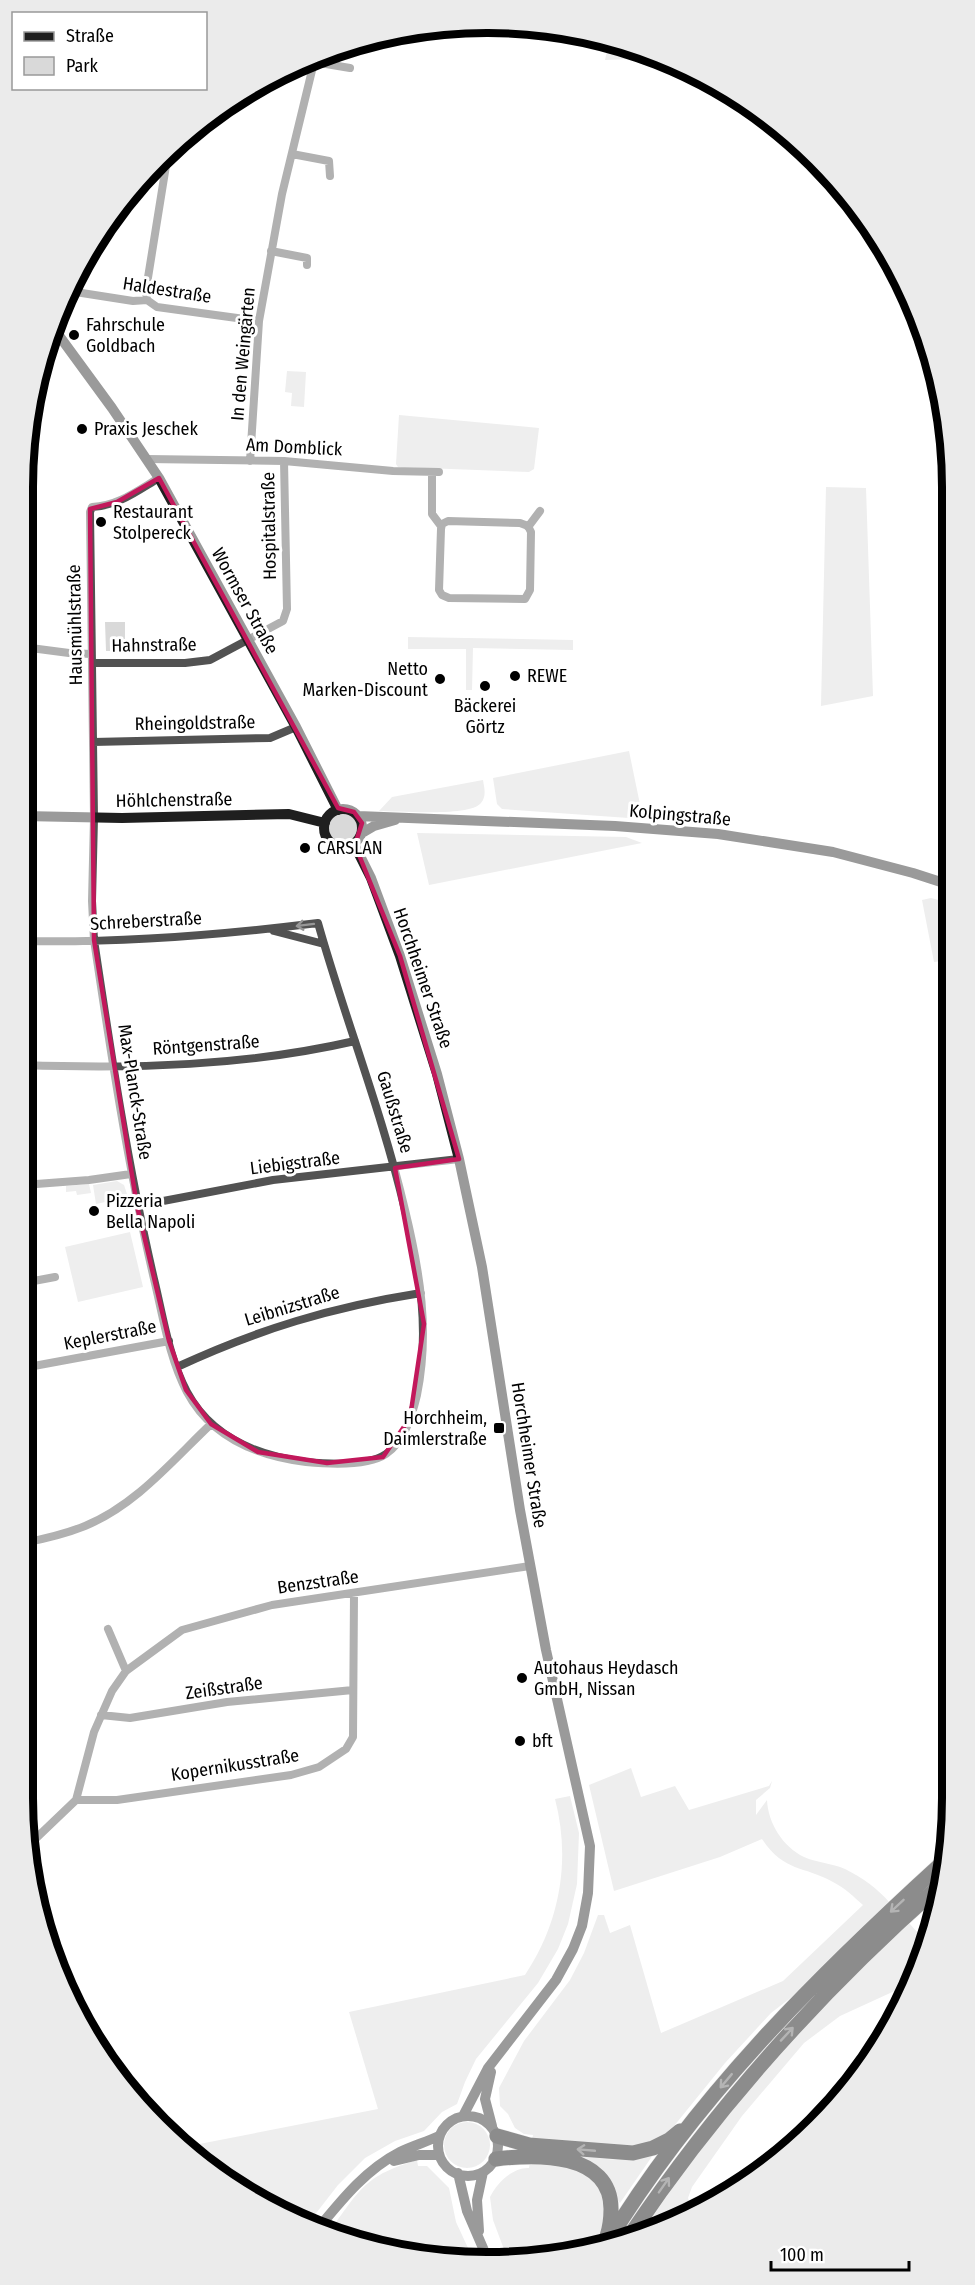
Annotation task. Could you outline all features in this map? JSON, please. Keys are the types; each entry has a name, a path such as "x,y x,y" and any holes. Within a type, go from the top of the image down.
{"highway":[{"path":"610,2235 696,2117 779,2021 867,1933 936,1869"},
{"path":"636,2227 692,2147 765,2059 840,1980 931,1894"},
{"path":"494,2131 529,2145 633,2153 653,2148 669,2140 696,2117"},
{"path":"496,2159 528,2157 563,2160 584,2165 594,2171 604,2182 611,2200 607,2236"}],"main road":[{"name":"Wormser Straße","path":"59,336 159,478 296,727 338,810"},
{"path":"338,810 349,810 358,816 362,825 362,833 354,844 342,848 331,843 324,832 325,823 331,813 338,810"},
{"name":"Höhlchenstraße","path":"33,816 94,818 289,814 325,823"},
{"name":"Kolpingstraße","path":"358,816 561,823 718,834 833,852 942,882"},
{"name":"Kolpingstraße","path":"362,833 374,826 401,818"},
{"name":"Horchheimer Straße","path":"354,844 371,878 400,956 437,1074 459,1159 482,1267 530,1566 546,1650 590,1846 590,1875 582,1926 566,1964 481,2080 463,2116"},
{"name":"Horchheimer Straße","path":"494,2131 486,2106 486,2092 496,2058"},
{"path":"324,2221 362,2179 379,2166 397,2154 439,2136 449,2122 463,2116 475,2117 494,2131 499,2151 496,2159 483,2172 470,2175 458,2173 446,2166 439,2155 439,2136"},
{"path":"379,2166 419,2155 439,2155"},
{"path":"480,2240 477,2200 483,2172"},
{"path":"458,2173 467,2211 485,2252"}],"street":[{"name":"In den Weingärten","path":"327,63 350,68"},
{"name":"In den Weingärten","path":"250,461 260,321 271,251 313,68"},
{"path":"292,154 329,161 330,176"},
{"path":"147,300 146,290 166,166"},
{"path":"271,251 307,258 307,266"},
{"name":"Haldestraße","path":"77,292 133,302 147,300 157,307 260,321"},
{"name":"Am Domblick","path":"147,459 284,461 393,471 436,472 432,514 441,526"},
{"name":"Hospitalstraße","path":"248,641 285,618 284,461"},
{"name":"Hausmühlstraße","path":"94,818 90,509 109,506 159,478"},
{"path":"528,527 540,511"},
{"path":"448,521 520,523 528,527 531,532 530,592 525,599 449,598 441,595 441,526 448,521"},
{"name":"Hahnstraße","path":"33,648 92,658 184,663 210,660 248,641"},
{"name":"Rheingoldstraße","path":"93,742 270,738 296,727"},
{"name":"Max-Planck-Straße","path":"94,818 92,901 94,940 137,1206 177,1367 196,1408 211,1424"},
{"name":"Schreberstraße","path":"33,941 94,940 271,930 318,923 324,944"},
{"name":"Schreberstraße","path":"271,930 324,944"},
{"name":"Gaußstraße","path":"211,1424 242,1445 258,1452 289,1460 338,1463 370,1460 392,1450 405,1431 415,1402 424,1339 421,1293 410,1233 395,1168 324,944"},
{"name":"Röntgenstraße","path":"33,1065 149,1066 245,1060 286,1055 355,1041"},
{"name":"Liebigstraße","path":"137,1206 273,1180 459,1159"},
{"path":"33,1184 132,1174"},
{"path":"33,1281 55,1276"},
{"name":"Leibnizstraße","path":"177,1367 221,1347 290,1322 347,1306 421,1293"},
{"name":"Keplerstraße","path":"33,1366 169,1341"},
{"path":"33,1541 86,1526 116,1510 149,1484 211,1424"},
{"name":"Benzstraße","path":"35,1839 76,1800 101,1715 112,1690 126,1671 182,1630 272,1605 530,1566"},
{"name":"Kopernikusstraße","path":"76,1800 117,1800 291,1775 319,1767 346,1749 353,1737 354,1594"},
{"path":"108,1629 126,1671"},
{"name":"Zeißstraße","path":"101,1715 130,1719 227,1702 353,1690"}],"highlighted area":[{"path":"159,478 338,808 354,812 362,823 355,845 400,956 459,1159 395,1168 424,1324 410,1418 383,1457 327,1463 258,1452 211,1424 186,1390 169,1341 137,1206 94,940 90,509 117,502"}],"green space":[{"path":"607,49 638,59 605,60"},
{"path":"287,371 306,372 304,407 291,406 292,393 285,392"},
{"path":"399,415 539,428 534,469 529,472 398,467 396,464"},
{"path":"826,487 866,488 873,696 821,706"},
{"path":"105,622 125,622 125,651 106,651"},
{"path":"408,637 573,640 573,650 473,648 472,690 466,690 466,649 408,649"},
{"path":"629,751 643,819 502,809 497,804 493,778"},
{"path":"483,780 484,797 481,803 474,807 449,812 379,811 392,797"},
{"path":"343,814 353,818 357,828 353,838 343,842 333,838 329,828 333,818"},
{"path":"417,833 626,837 642,843 429,885"},
{"path":"931,898 942,901 942,961 934,962 922,900"},
{"path":"117,1181 124,1185 128,1197 96,1204 93,1185"},
{"path":"89,1184 91,1193 77,1195 76,1191 66,1192 66,1186"},
{"path":"130,1232 143,1287 78,1302 65,1247"},
{"path":"631,1768 641,1797 675,1786 689,1810 769,1786 772,1781 770,1788 756,1800 756,1815 767,1800 774,1826 783,1841 796,1853 852,1872 875,1888 890,1903 793,1996 771,2013 725,2063 674,2126 661,2137 639,2147 532,2142 533,2135 524,2134 515,2128 508,2114 500,2106 499,2088 524,2041 570,1980 584,1953 598,1915 604,1915 610,1933 630,1925 661,2033 783,1981 863,1905 837,1884 779,1858 762,1839 720,1857 614,1891 589,1785"},
{"path":"570,1796 579,1833 577,1884 568,1924 558,1949 538,1983 476,2059 457,2104 442,2112 424,2131 395,2141 365,2158 338,2185 313,2217 260,2191 195,2145 378,2109 349,2012 525,1975 547,1934 559,1890 562,1845 555,1799"},
{"path":"909,1923 921,1936 899,1989 840,2016 804,2043 742,2116 692,2187 688,2198 690,2204 648,2222 686,2168 756,2079 870,1959"},
{"path":"467,2122 483,2129 490,2145 483,2161 467,2168 451,2161 444,2145 451,2129"},
{"path":"653,2155 620,2203 578,2156 625,2160"},
{"path":"417,2160 418,2166 427,2166 449,2188 456,2222 470,2251 399,2243 370,2237 334,2225 366,2185 400,2166"},
{"path":"530,2162 587,2171 608,2200 599,2238 547,2248 505,2251 493,2220 490,2197 497,2186 511,2173 529,2168"}],"place":[{"name":"Fahrschule Goldbach","path":"74,335"},
{"name":"Praxis Jeschek","path":"82,429"},
{"name":"Restaurant Stolpereck","path":"101,522"},
{"name":"REWE","path":"515,676"},
{"name":"Netto Marken-Discount","path":"440,679"},
{"name":"Bäckerei Görtz","path":"485,686"},
{"name":"CARSLAN","path":"305,848"},
{"name":"Pizzeria Bella Napoli","path":"94,1211"},
{"name":"Horchheim, Daimlerstraße","path":"499,1428"},
{"name":"Autohaus Heydasch GmbH, Nissan","path":"522,1678"},
{"name":"bft","path":"520,1741"}]}
